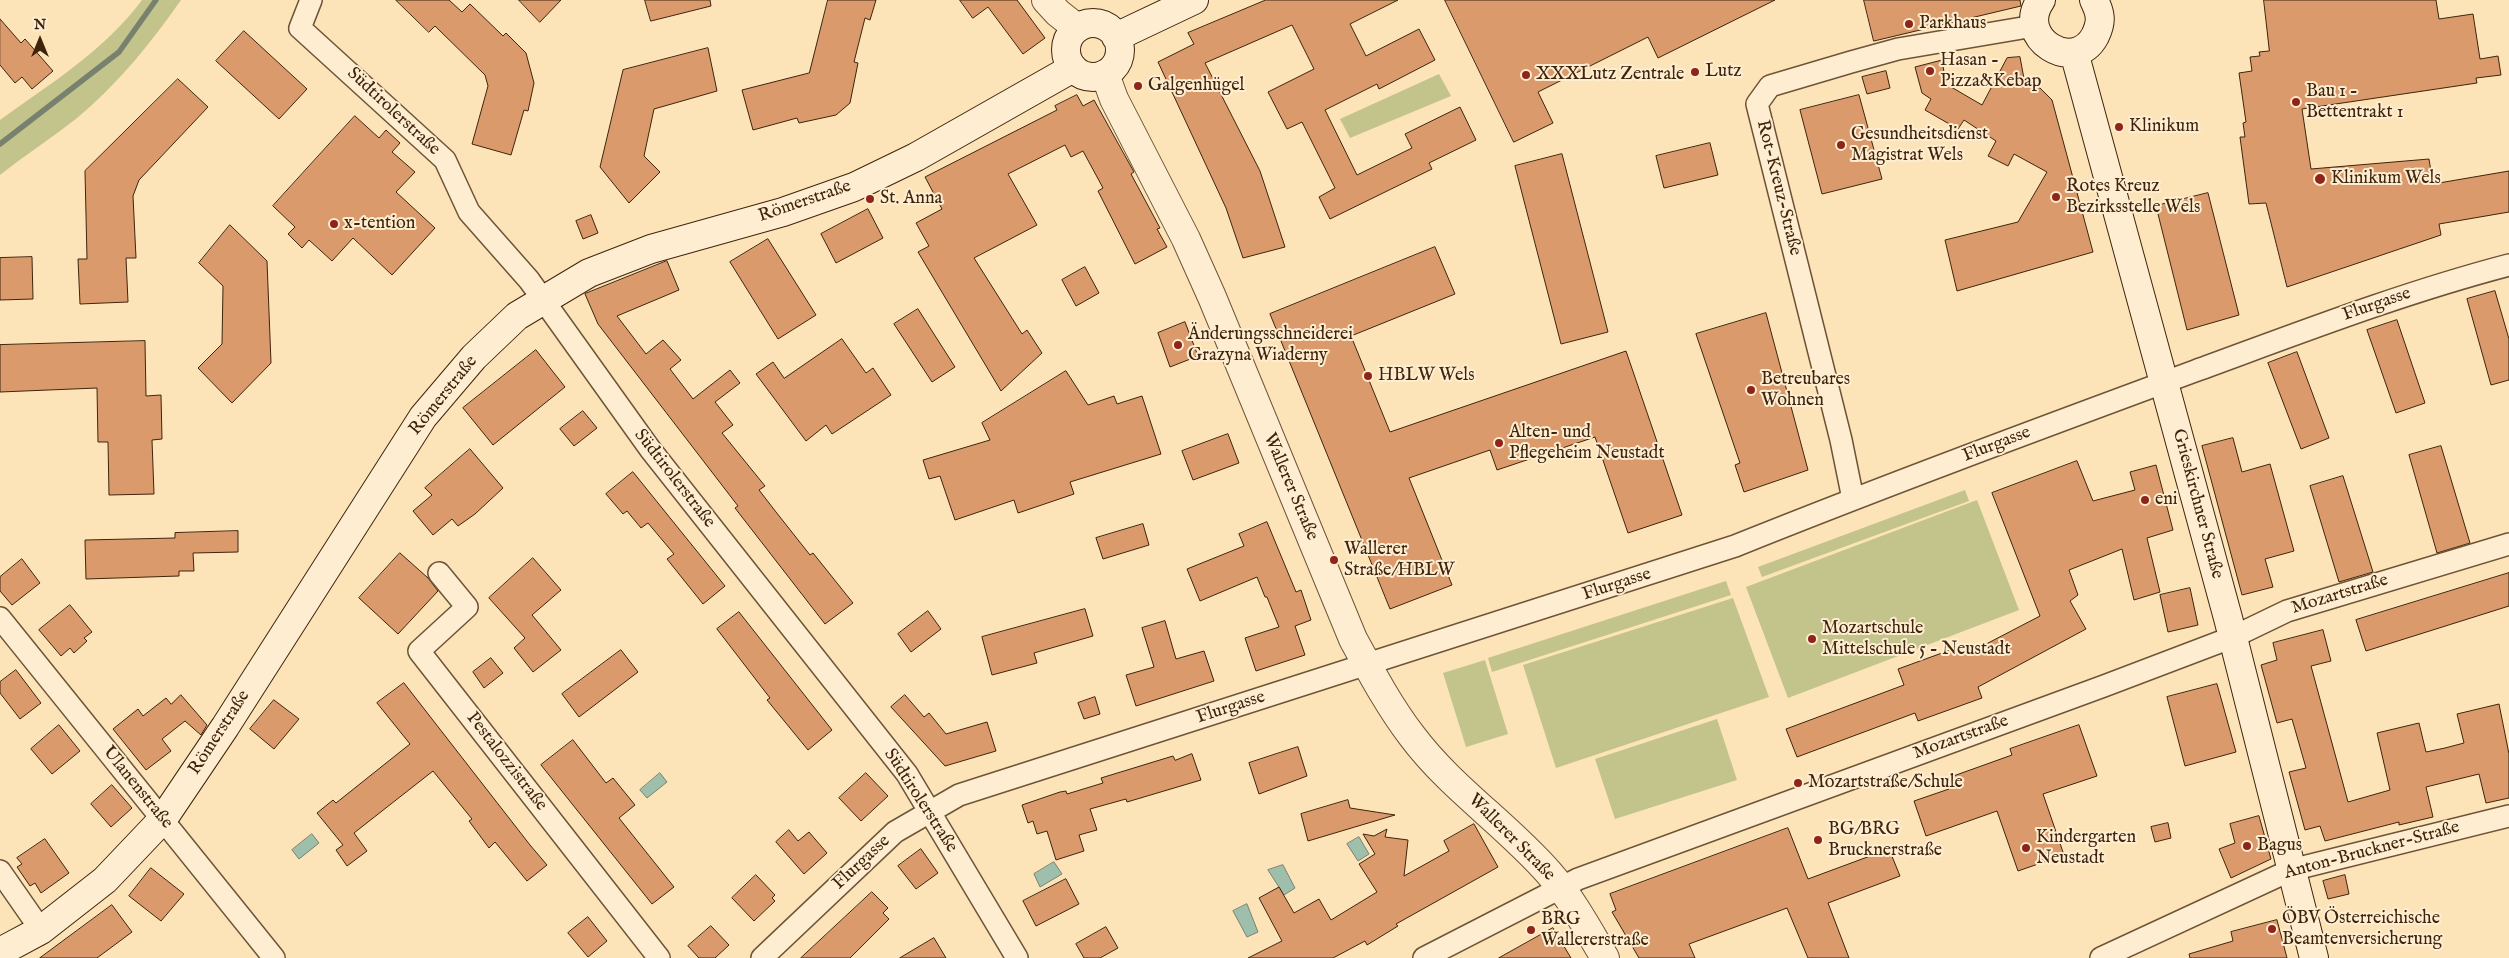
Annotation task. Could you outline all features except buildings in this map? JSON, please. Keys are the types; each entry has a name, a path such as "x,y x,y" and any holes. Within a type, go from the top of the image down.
{"main road":[{"path":"1046,0 1058,13 1077,28"},
{"path":"1116,37 1194,0"},
{"path":"2041,0 2036,8 2034,26 2042,42 2058,52 2074,52 2091,44 2100,25 2100,12 2094,0"},
{"path":"1089,23 1100,24 1110,29 1116,37 1120,49 1118,59 1105,74 1089,76 1072,68 1067,57 1066,45 1070,35 1077,28 1089,23"},
{"name":"Grieskirchner Straße","path":"2074,52 2234,637 2314,958"},
{"name":"Römerstraße","path":"0,952 41,930 105,880 163,820 225,727 423,417 480,351 517,316 589,273 651,249 783,212 854,187 916,157 1072,68"},
{"name":"Wallerer Straße","path":"1105,74 1114,99 1186,239 1353,639 1379,688 1412,736 1448,776 1547,871 1560,886 1605,958"}],"street":[{"name":"Südtirolerstraße","path":"312,0 300,28 445,160 469,212 529,280 650,449 907,774 1017,958"},
{"name":"Rot-Kreuz-Straße","path":"1853,499 1841,440 1756,104 1770,86 1898,49 2034,26"},
{"name":"Flurgasse","path":"762,958 895,832 959,795 1735,546 1853,499 2359,310 2460,278 2509,266"},
{"name":"Mozartstraße","path":"1424,958 1560,886 2234,637 2287,611 2509,544"},
{"name":"Pestalozzistraße","path":"439,573 466,606 419,651 659,958"},
{"name":"Ulanenstraße","path":"0,618 274,958"},
{"name":"Anton-Bruckner-Straße","path":"2101,958 2291,870 2509,816"},
{"path":"0,871 41,930"}],"green space":[{"path":"142,0 181,0 146,47 92,105 0,175 0,120 94,50 111,35"},
{"path":"1439,74 1451,96 1350,138 1340,119"},
{"path":"1965,490 1969,501 1762,577 1758,567"},
{"path":"1977,500 2019,610 1788,698 1746,587"},
{"path":"1726,581 1731,595 1492,672 1488,658"},
{"path":"1733,598 1769,697 1556,768 1523,665"},
{"path":"1485,660 1508,734 1466,747 1443,673"},
{"path":"1717,719 1737,780 1615,819 1595,759"}],"shaded area":[{"path":"660,773 667,782 647,798 640,790"},
{"path":"312,834 319,843 299,859 292,850"},
{"path":"1359,837 1369,854 1358,861 1347,844"},
{"path":"1054,862 1062,874 1040,887 1034,874"},
{"path":"1283,865 1295,888 1284,895 1268,870"},
{"path":"1247,904 1258,932 1247,937 1233,911"}],"waterway":[{"path":"0,144 119,52 156,0"}],"place":[{"name":"Parkhaus","path":"1909,24"},
{"name":"Hasan - Pizza&Kebap","path":"1930,71"},
{"name":"Lutz","path":"1695,72"},
{"name":"XXXLutz Zentrale","path":"1526,75"},
{"name":"Galgenhügel","path":"1138,86"},
{"name":"Bau 1 - Bettentrakt 1","path":"2296,102"},
{"name":"Klinikum","path":"2119,127"},
{"name":"Gesundheitsdienst Magistrat Wels","path":"1841,145"},
{"name":"Klinikum Wels","path":"2320,179"},
{"name":"Rotes Kreuz Bezirksstelle Wels","path":"2056,197"},
{"name":"St. Anna","path":"870,199"},
{"name":"x-tention","path":"334,224"},
{"name":"Änderungsschneiderei Grazyna Wiaderny","path":"1178,345"},
{"name":"HBLW Wels","path":"1368,376"},
{"name":"Betreubares Wohnen","path":"1751,390"},
{"name":"Alten- und Pflegeheim Neustadt","path":"1499,443"},
{"name":"eni","path":"2145,500"},
{"name":"Wallerer Straße/HBLW","path":"1334,560"},
{"name":"Mozartschule Mittelschule 5 - Neustadt","path":"1812,639"},
{"name":"Mozartstraße/Schule","path":"1798,783"},
{"name":"BG/BRG Brucknerstraße","path":"1818,840"},
{"name":"Bagus","path":"2247,846"},
{"name":"Kindergarten Neustadt","path":"2026,848"},
{"name":"ÖBV Österreichische Beamtenversicherung","path":"2272,929"},
{"name":"BRG Wallererstraße","path":"1531,930"}]}
